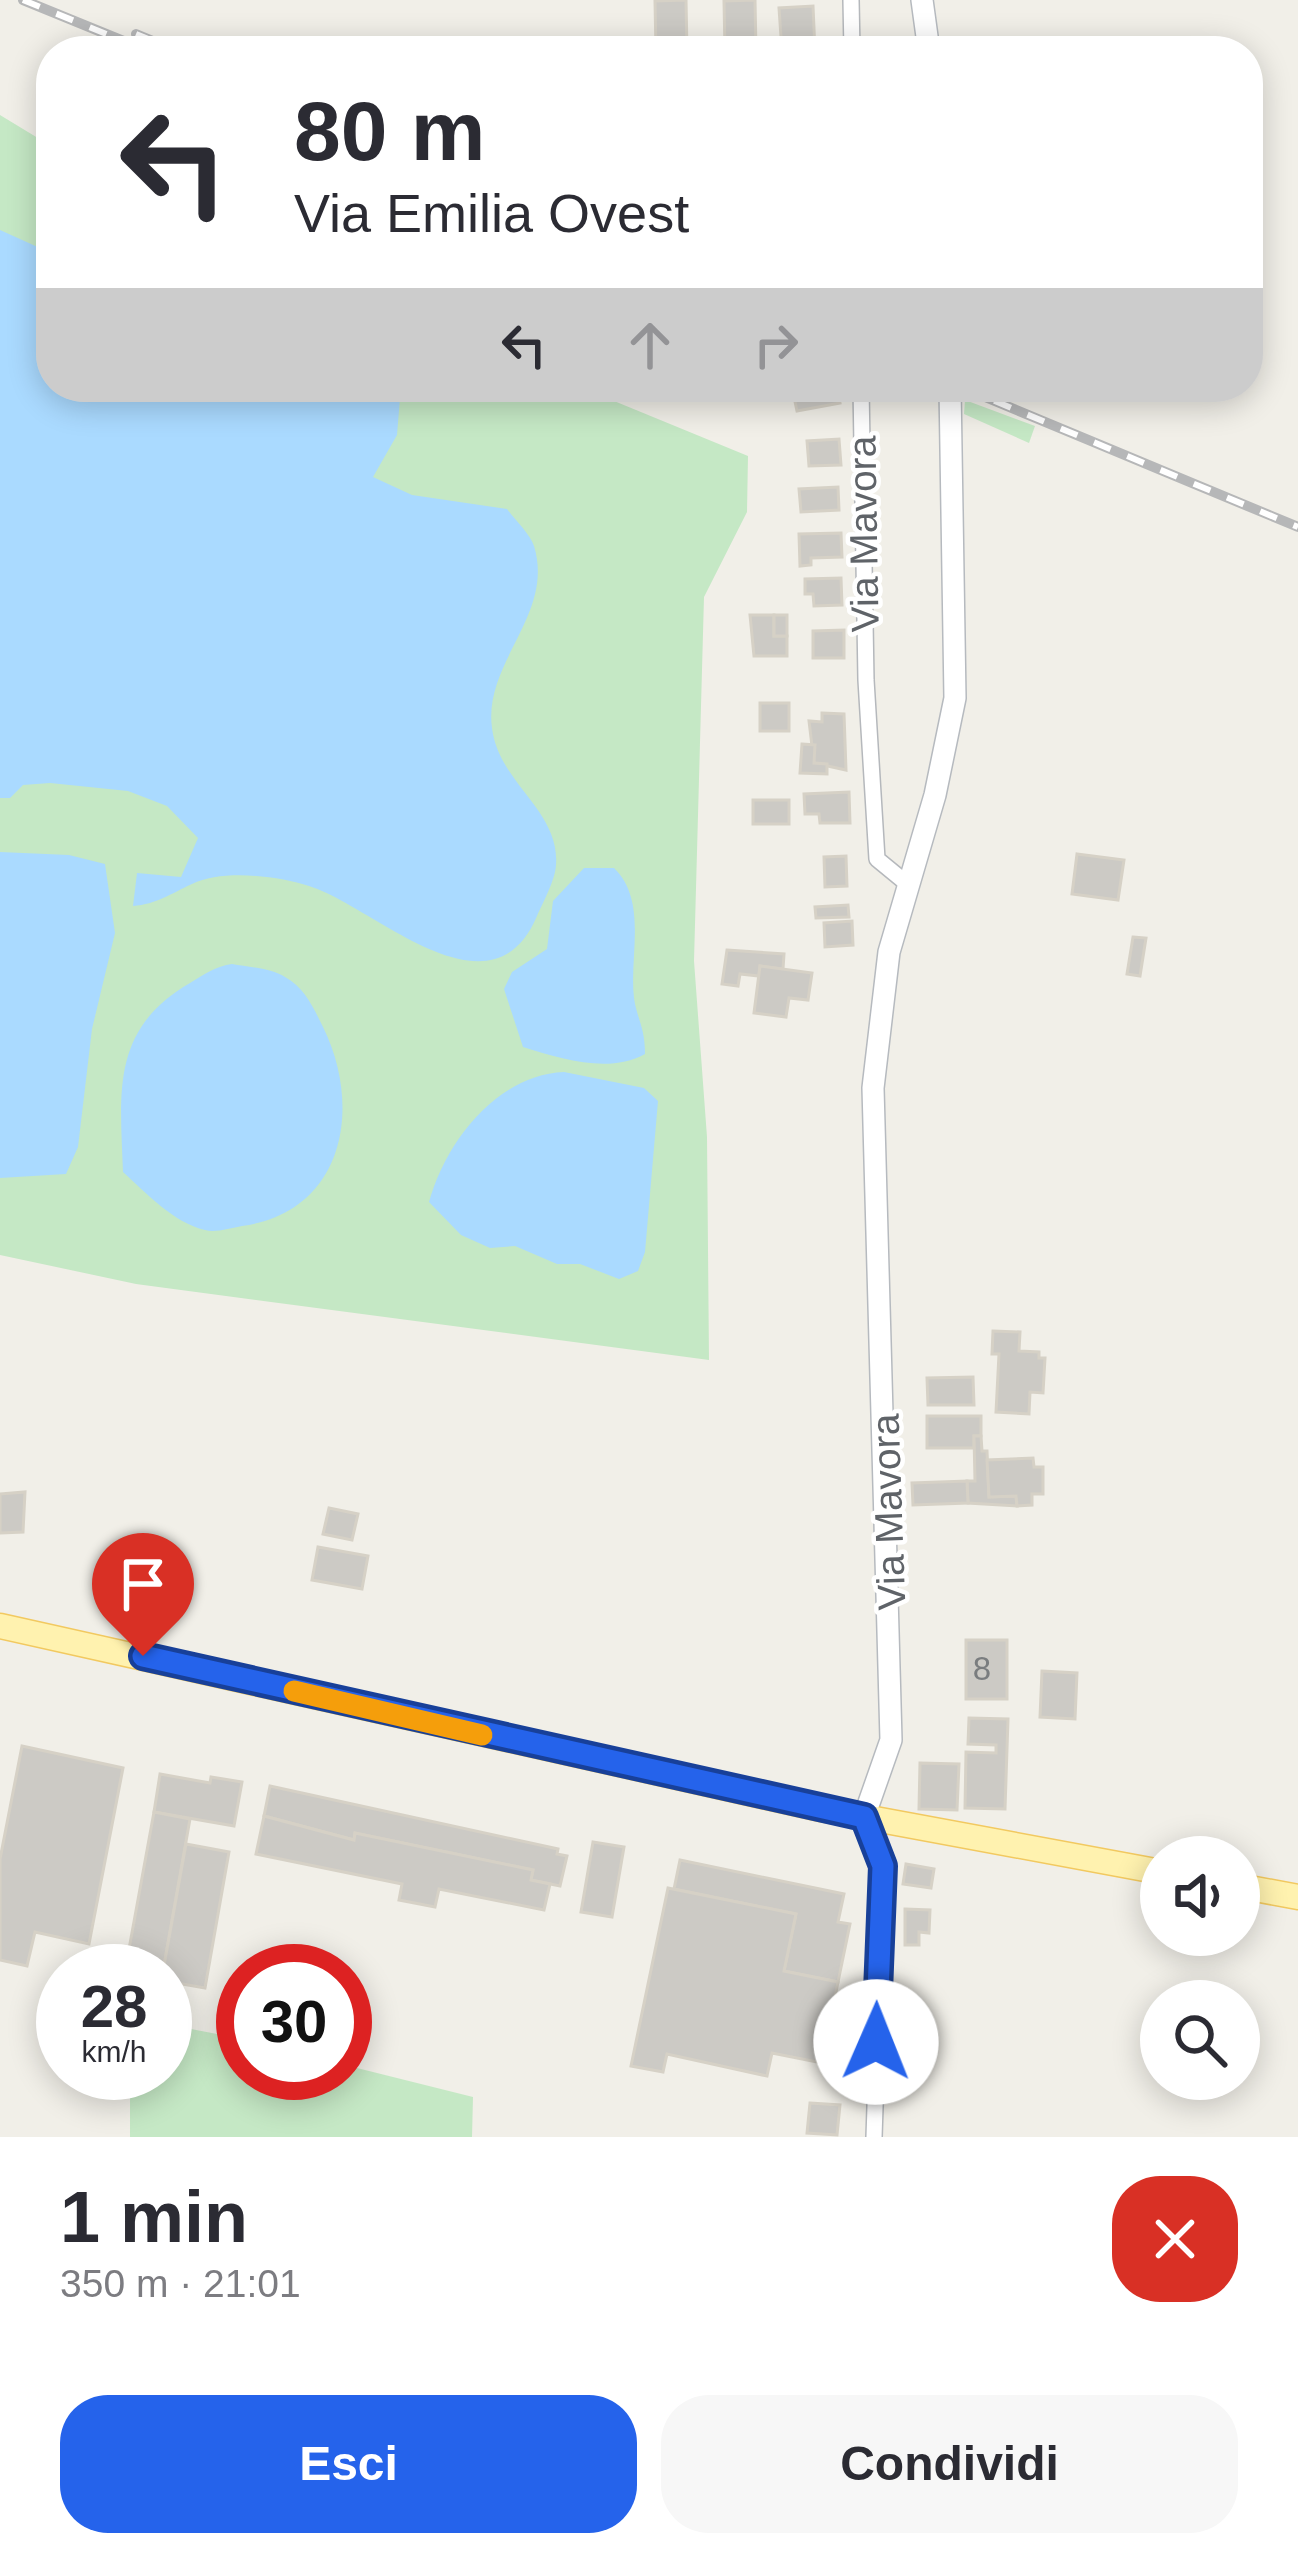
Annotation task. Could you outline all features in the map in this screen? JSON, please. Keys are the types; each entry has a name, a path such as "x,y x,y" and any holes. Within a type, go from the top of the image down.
{"main road":[{"path":"0,1626 864,1817 1140,1868"},
{"path":"1260,1890 1298,1897"}],"street":[{"path":"850,0 852,36"},
{"path":"922,0 926,36"},
{"name":"Via Mavora","path":"861,402 866,680 877,859 905,882"},
{"name":"Via Mavora","path":"864,1817 891,1741 873,1088 880,1010 905,882 935,795 955,698 950,402"},
{"path":"864,1817 883,1866 874,2137"}],"green space":[{"path":"0,115 36,137 36,402 617,402 748,456 747,512 704,597 694,961 707,1137 709,1360 136,1284 0,1255"},
{"path":"965,402 970,402 1035,426 1029,443 964,414"},
{"path":"192,2029 216,2034 216,2100 372,2100 372,2072 473,2097 472,2137 130,2137 130,2100 192,2100"}],"water":[{"path":"0,230 36,246 36,402 400,402 397,435 373,477 412,495 507,509 534,546 535,594 498,681 492,728 506,765 549,828 556,865 537,916 517,947 491,960 461,959 429,949 335,897 266,877 205,879 133,906 137,873 181,877 198,838 167,806 128,791 50,783 23,785 10,798 0,798"},
{"path":"0,852 69,855 105,864 115,933 92,1029 78,1147 66,1174 0,1178"},
{"path":"584,868 614,868 631,896 634,998 645,1054 631,1060 601,1064 523,1047 504,989 512,972 547,949 553,901"},
{"path":"232,964 279,974 308,999 335,1058 342,1122 336,1152 323,1178 303,1200 276,1217 209,1231 171,1214 123,1172 122,1089 133,1042 146,1021 190,983"},
{"path":"564,1072 644,1088 658,1101 645,1252 638,1271 619,1279 580,1264 557,1264 515,1246 490,1248 461,1235 429,1202 448,1156 478,1115 517,1085"}],"building":[{"path":"686,0 687,36 656,36 655,1"},
{"path":"755,0 756,36 725,36 724,1"},
{"path":"813,6 814,36 781,36 779,8"},
{"path":"795,402 840,402 840,403 797,411"},
{"path":"839,439 841,465 809,466 807,441"},
{"path":"838,487 839,510 801,512 799,489"},
{"path":"841,533 842,557 811,558 811,565 800,566 799,534"},
{"path":"841,578 842,605 814,606 813,594 805,594 805,579"},
{"path":"750,615 774,615 774,636 787,636 787,656 754,656"},
{"path":"774,615 787,615 787,636 774,636"},
{"path":"844,630 844,658 813,658 813,631"},
{"path":"760,703 789,703 789,731 760,731"},
{"path":"822,713 844,714 846,770 814,763 809,721 822,722"},
{"path":"802,744 815,745 814,763 827,764 827,774 800,773"},
{"path":"849,792 850,823 820,823 819,814 805,814 804,794"},
{"path":"753,800 789,800 789,824 753,824"},
{"path":"1077,854 1124,860 1118,900 1072,894"},
{"path":"846,856 847,886 825,887 824,857"},
{"path":"848,905 849,917 816,918 815,907"},
{"path":"852,921 853,945 825,947 824,923"},
{"path":"1133,937 1146,938 1140,976 1127,974"},
{"path":"727,950 784,954 783,969 760,966 759,976 740,974 738,986 722,984"},
{"path":"760,966 812,973 808,1000 789,998 786,1017 754,1013"},
{"path":"993,1331 1020,1332 1019,1351 1039,1352 1039,1358 1045,1358 1043,1393 1030,1392 1029,1414 996,1412 999,1354 992,1354"},
{"path":"973,1377 974,1405 928,1405 927,1378"},
{"path":"927,1416 981,1416 981,1436 974,1436 974,1448 927,1448"},
{"path":"974,1436 981,1436 982,1451 987,1451 989,1497 1016,1496 1017,1506 968,1503 967,1481 975,1481"},
{"path":"1033,1458 1034,1467 1043,1467 1043,1494 1032,1494 1032,1505 1017,1506 1016,1496 989,1497 987,1460"},
{"path":"967,1481 968,1503 913,1505 912,1483"},
{"path":"25,1492 23,1532 0,1533 0,1494"},
{"path":"329,1508 358,1514 352,1540 323,1534"},
{"path":"318,1547 368,1556 362,1589 312,1580"},
{"path":"966,1640 1007,1640 1007,1699 966,1699"},
{"path":"1042,1671 1077,1673 1075,1719 1040,1717"},
{"path":"969,1718 1008,1719 1005,1809 965,1808 966,1752 996,1753 996,1745 968,1744"},
{"path":"22,1746 123,1768 89,1944 35,1932 27,1966 0,1960 0,1859"},
{"path":"920,1763 959,1764 957,1810 919,1809"},
{"path":"160,1774 210,1783 211,1777 242,1782 234,1826 154,1812"},
{"path":"270,1786 558,1849 557,1854 567,1856 560,1886 531,1880 533,1870 355,1833 354,1840 264,1816"},
{"path":"154,1812 190,1819 168,1944 130,1944"},
{"path":"264,1816 354,1840 355,1833 533,1870 531,1880 550,1884 544,1910 439,1889 435,1907 399,1900 402,1884 256,1854"},
{"path":"593,1842 624,1847 612,1917 581,1912"},
{"path":"186,1844 229,1852 205,1988 192,1986 192,1944 168,1944"},
{"path":"680,1860 844,1894 838,1922 850,1924 838,1982 784,1971 796,1914 674,1889"},
{"path":"906,1864 934,1869 931,1888 903,1884"},
{"path":"668,1888 796,1914 784,1971 838,1982 822,2063 772,2053 767,2076 667,2054 663,2072 631,2066"},
{"path":"905,1909 930,1910 929,1933 919,1932 919,1945 905,1945"},
{"path":"810,2103 840,2105 837,2135 807,2133"}],"railway":[{"path":"23,0 111,36"},
{"path":"136,34 141,36"},
{"path":"997,402 1298,527"}],"slow traffic":[{"path":"294,1691 482,1735"}],"route":[{"path":"143,1656 864,1817 883,1866 876,2042"}]}
